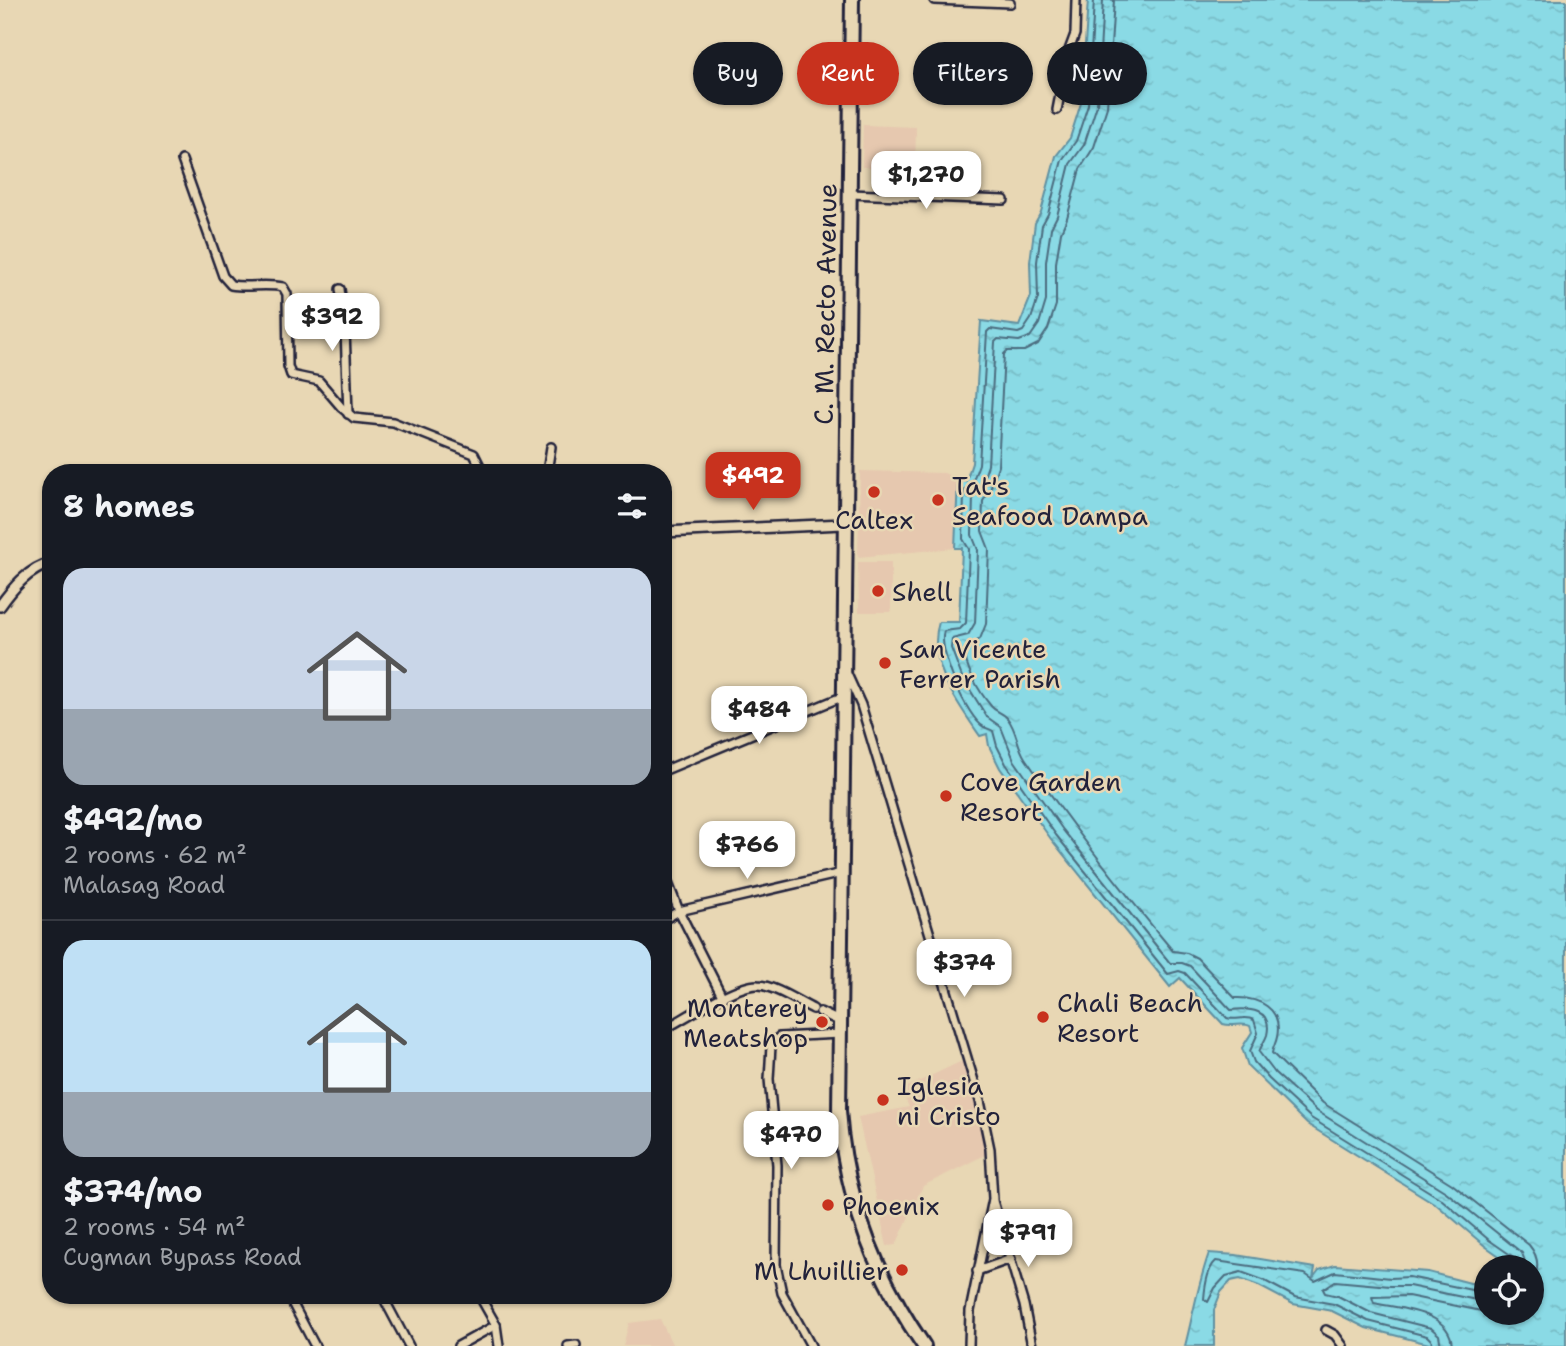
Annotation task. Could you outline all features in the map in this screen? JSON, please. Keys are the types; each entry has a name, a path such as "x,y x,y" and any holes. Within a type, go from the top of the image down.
{"highway":[{"name":"C. M. Recto Avenue","path":"852,0 839,1111 844,1160 851,1192 874,1259 898,1306 924,1346"}],"street":[{"path":"934,0 1010,3"},
{"path":"1057,110 1068,53 1075,34 1076,0"},
{"path":"182,160 223,276 230,285 283,287 288,309 288,366 291,375 319,381 349,415 355,418 393,422 469,451 480,464"},
{"path":"849,194 1004,200"},
{"path":"340,289 345,329 349,415"},
{"path":"548,464 551,447"},
{"path":"672,531 844,524"},
{"path":"0,606 26,576 42,565"},
{"path":"845,668 861,705 980,1101 989,1149 993,1199 1024,1305 1032,1346"},
{"path":"672,767 844,696"},
{"path":"672,915 679,911 842,873"},
{"path":"672,893 723,998"},
{"path":"672,1025 723,998 757,985 816,1011 841,1028"},
{"path":"811,1346 782,1293 776,1265 777,1165 769,1079 771,1046 779,1037 841,1028"},
{"path":"969,1346 970,1311 993,1199"},
{"path":"977,1271 1011,1259"},
{"path":"293,1304 315,1346"},
{"path":"387,1304 409,1346"},
{"path":"484,1304 496,1325 499,1346"},
{"path":"458,1346 496,1325"},
{"path":"1326,1330 1335,1335 1343,1346"}],"shaded area":[{"path":"863,125 916,127 915,169 862,167"},
{"path":"860,471 944,473 958,479 955,548 858,557"},
{"path":"858,562 891,562 891,612 859,612"},
{"path":"964,1060 987,1154 923,1186 896,1245 887,1246 858,1117 909,1107 901,1090"},
{"path":"660,1319 673,1346 623,1346 629,1323"}],"water":[{"path":"1088,0 1566,0 1566,1346 1437,1346 1366,1328 1332,1311 1293,1304 1240,1279 1231,1281 1221,1292 1214,1310 1214,1346 1185,1346 1209,1253 1315,1268 1313,1278 1319,1270 1335,1265 1428,1272 1474,1284 1474,1325 1544,1325 1544,1255 1498,1255 1437,1205 1307,1124 1248,1066 1242,1048 1252,1032 1250,1026 1223,1024 1180,978 1170,987 1051,839 1000,768 989,746 987,734 980,736 954,696 940,667 936,637 939,622 959,622 962,548 955,548 958,479 966,481 972,463 981,321 1019,326 1031,296 1030,262 1035,223 1041,212 1056,156 1070,138 1080,105 1147,105 1147,42 1085,42"}],"place":[{"name":"Caltex","path":"874,492"},
{"name":"Tat's Seafood Dampa","path":"938,500"},
{"name":"Shell","path":"878,591"},
{"name":"San Vicente Ferrer Parish","path":"885,663"},
{"name":"Cove Garden Resort","path":"946,796"},
{"name":"Chali Beach Resort","path":"1043,1017"},
{"name":"Monterey Meatshop","path":"822,1022"},
{"name":"Iglesia ni Cristo","path":"883,1100"},
{"name":"Phoenix","path":"828,1205"},
{"name":"M Lhuillier","path":"902,1270"}]}
